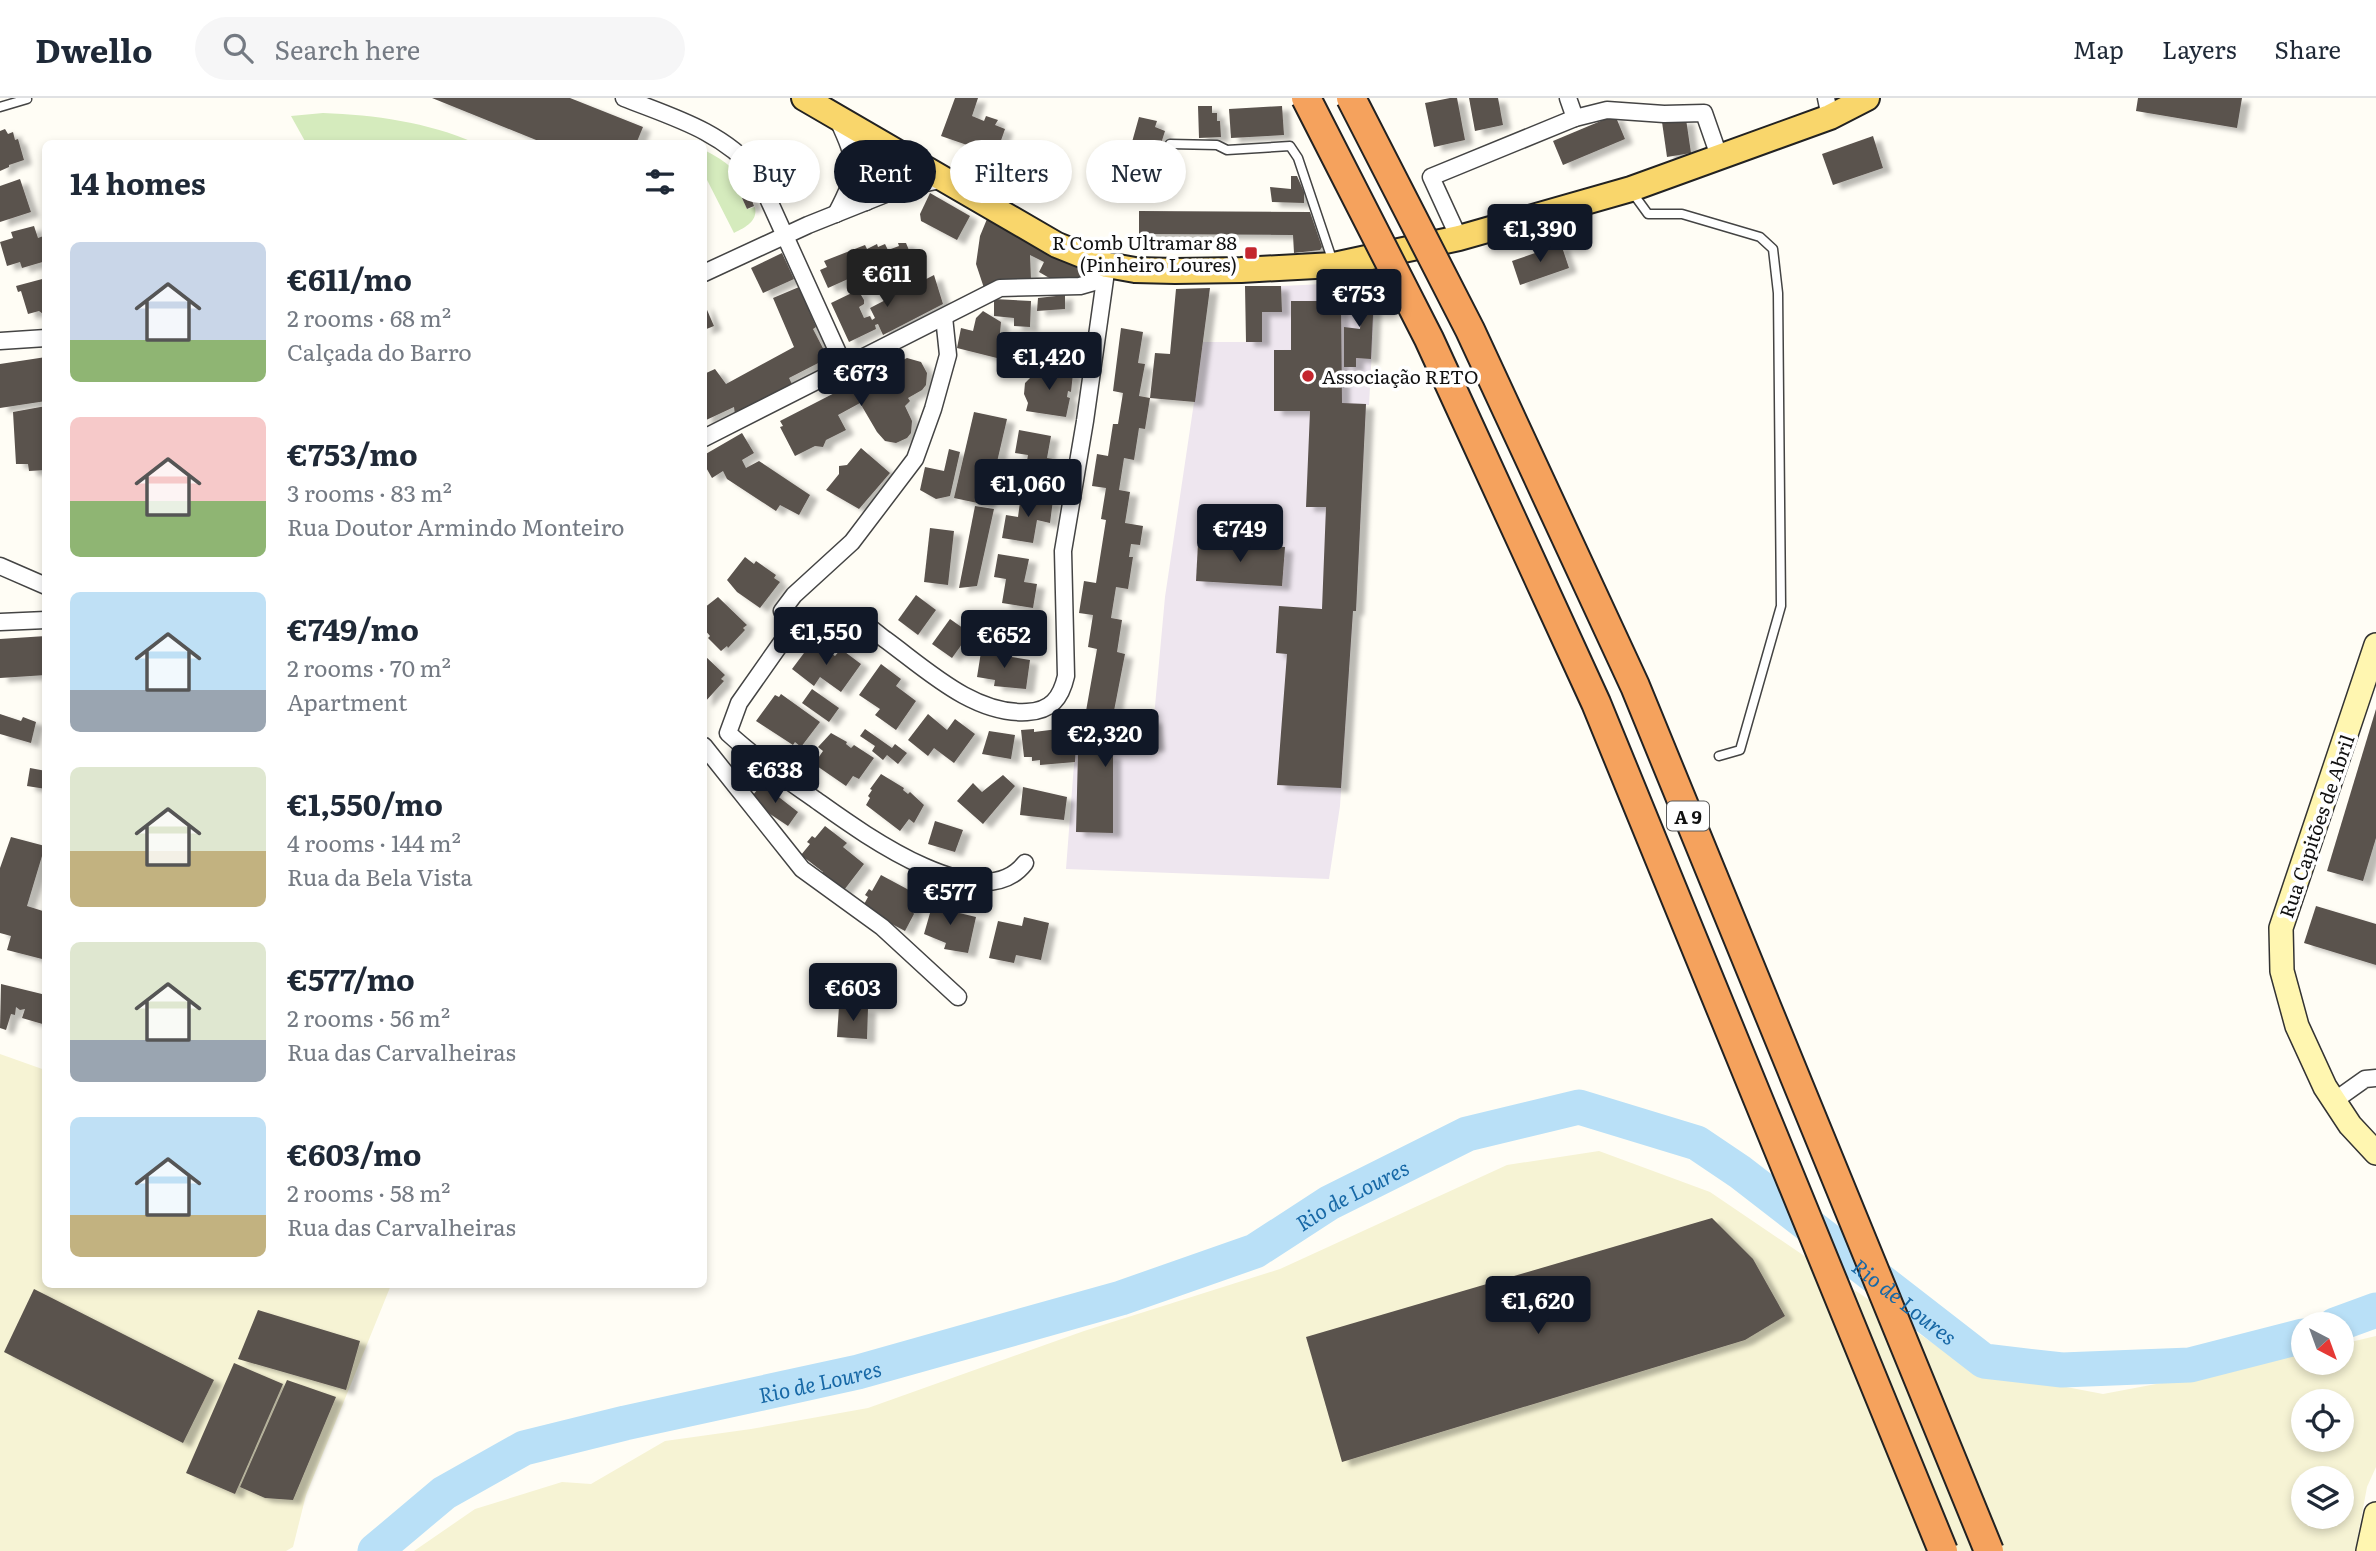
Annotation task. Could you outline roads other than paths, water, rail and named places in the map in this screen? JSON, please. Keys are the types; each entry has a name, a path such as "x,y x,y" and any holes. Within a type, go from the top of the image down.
{"highway":[{"name":"A 9","path":"1306,98 1429,339 1596,703 1943,1551"},
{"name":"A 9","path":"1351,98 1471,330 1635,686 1989,1551"}],"main road":[{"path":"804,98 879,140"},
{"path":"936,174 1057,246 1107,265 1135,270 1175,271 1334,265 1460,238 1630,189 1719,156 1828,107 1867,98"}],"street":[{"path":"624,98 698,128 741,153 756,172 844,366"},
{"path":"1568,98 1575,118"},
{"path":"1460,238 1431,177 1575,118 1607,110 1664,114 1704,113 1719,156"},
{"path":"835,114 854,161 852,184 836,214"},
{"path":"936,181 945,179"},
{"path":"707,272 864,203"},
{"path":"707,436 1000,288 1080,286 1094,282 1107,265"},
{"path":"707,742 728,733 740,703 791,629 818,620 857,620 963,696 1009,713 1036,712 1054,704 1062,691 1066,676 1063,551 1107,265"},
{"path":"791,629 782,611 794,595 852,542 915,459 948,355 944,317"},
{"path":"0,341 42,338"},
{"path":"0,566 42,584"},
{"path":"0,622 42,620"},
{"name":"Rua Capitões de Abril","path":"2375,650 2281,928 2282,971 2297,1026 2325,1087 2350,1125 2376,1153"},
{"path":"728,733 752,755 873,840 909,861 954,877 981,882 1002,879 1017,872 1024,863"},
{"path":"707,747 802,869 882,927 958,997"},
{"path":"2334,1101 2365,1079 2376,1077"},
{"path":"2368,1551 2376,1514"}],"lane":[{"path":"0,107 27,100"},
{"path":"1186,144 1217,145 1227,150 1290,146 1298,158 1334,265"},
{"path":"1630,189 1648,214 1682,214 1760,237 1773,248 1778,293 1781,606 1741,750 1719,756"}],"waterway":[{"name":"Rio de Loures","path":"375,1551 444,1493 524,1448 858,1372 1121,1298 1255,1251 1329,1203 1467,1134 1579,1107 1697,1143 1740,1172 1984,1361 2062,1370 2190,1365 2291,1339"},
{"name":"Rio de Loures","path":"2354,1318 2376,1310"}],"place":[{"name":"R Comb Ultramar 88 (Pinheiro Loures)","path":"1251,253"},
{"name":"Associação RETO","path":"1308,376"}]}
